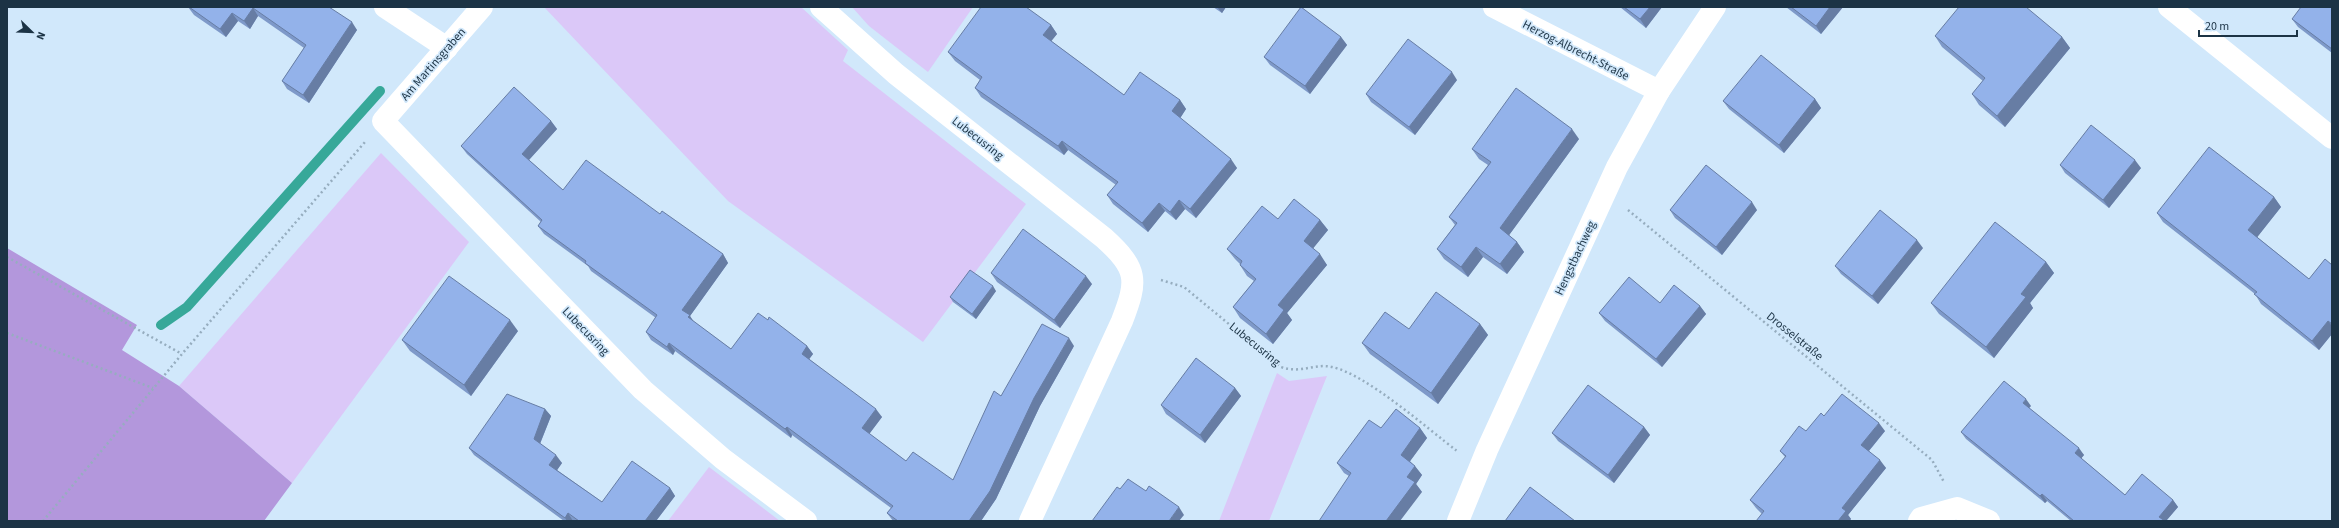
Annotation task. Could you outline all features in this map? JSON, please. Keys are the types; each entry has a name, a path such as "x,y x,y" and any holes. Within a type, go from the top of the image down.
{"street":[{"path":"386,7 447,48"},
{"name":"Am Martinsgraben","path":"383,121 482,7"},
{"name":"Lubecusring","path":"821,7 896,74 1104,238 1119,251 1132,272"},
{"name":"Herzog-Albrecht-Straße","path":"1494,7 1659,91"},
{"name":"Hengstbachweg","path":"1458,521 1480,468 1606,192 1659,91 1714,7"},
{"path":"2169,7 2332,138"},
{"name":"Lubecusring","path":"383,121 642,390 723,459 806,521"},
{"path":"1030,521 1122,321 1132,292 1134,281 1132,272"},
{"path":"1919,521 1921,518 1957,508 1989,521"}],"path":[{"path":"43,521 182,354 383,121"},
{"name":"Drosselstraße","path":"1606,192 1932,460 1957,508"},
{"path":"7,257 182,354"},
{"name":"Lubecusring","path":"1132,272 1184,287 1281,367 1292,371 1332,367 1363,380 1480,468"},
{"path":"7,333 154,388"}],"shaded area":[{"path":"544,7 801,7 848,50 843,61 1026,204 923,342 728,201"},
{"path":"852,7 973,7 928,72 869,26"},
{"path":"381,153 469,242 292,483 179,386"},
{"path":"7,248 137,325 122,350 179,386 292,483 264,521 7,521"},
{"path":"1277,373 1289,381 1327,376 1269,521 1219,521"},
{"path":"709,467 780,521 668,521"}],"building":[{"path":"189,7 329,7 352,22 303,95 282,81 306,45 253,8 244,21 232,13 220,29"},
{"path":"981,7 1026,7 1051,25 1043,35 1124,95 1140,72 1180,100 1172,111 1231,159 1190,209 1179,200 1170,212 1159,203 1142,223 1107,195 1118,182 1062,141 1058,146 975,88 982,77 948,52"},
{"path":"1301,7 1341,37 1305,86 1264,57"},
{"path":"1624,7 1650,7 1640,19"},
{"path":"1791,7 1830,7 1816,26"},
{"path":"1959,7 2026,7 2062,37 1997,116 1972,94 1985,78 1935,36"},
{"path":"2301,7 2332,7 2332,49 2292,19"},
{"path":"1408,39 1452,72 1409,127 1366,94"},
{"path":"1761,55 1815,99 1779,145 1723,101"},
{"path":"514,87 551,121 522,154 563,190 586,160 660,214 662,211 723,254 682,310 690,315 688,317 731,349 758,313 768,320 769,317 807,346 802,354 876,409 862,428 906,461 913,452 953,480 994,391 1001,396 1042,324 1069,338 1034,398 990,491 969,521 898,521 887,513 893,506 787,427 785,429 669,343 667,347 646,332 657,315 585,263 586,261 538,226 542,220 461,146"},
{"path":"1516,88 1572,129 1500,228 1517,242 1500,264 1476,247 1461,267 1437,249 1457,223 1449,217 1491,162 1472,149"},
{"path":"2091,125 2135,160 2103,200 2060,165"},
{"path":"2209,147 2274,197 2248,230 2309,279 2325,259 2332,265 2332,324 2328,321 2312,341 2254,294 2257,292 2157,213"},
{"path":"1706,165 1752,202 1716,247 1670,210"},
{"path":"1294,199 1320,220 1304,241 1320,254 1278,305 1284,310 1266,334 1233,307 1256,279 1240,265 1242,261 1227,249 1262,206 1278,219"},
{"path":"1880,210 1917,240 1872,296 1835,266"},
{"path":"1995,222 2046,262 2021,294 2026,297 1986,347 1931,303"},
{"path":"1023,229 1086,276 1054,320 991,273"},
{"path":"970,270 993,286 972,314 950,297"},
{"path":"449,276 510,320 464,385 402,340"},
{"path":"1629,277 1660,303 1674,285 1700,306 1656,359 1599,313"},
{"path":"1436,292 1480,324 1431,393 1362,343 1385,312 1409,329"},
{"path":"1196,358 1235,388 1200,435 1161,405"},
{"path":"2004,381 2026,399 2023,403 2079,448 2075,453 2125,495 2142,474 2173,500 2159,517 2165,521 2074,521 2042,494 2040,496 1961,432"},
{"path":"1588,385 1644,427 1608,475 1552,433"},
{"path":"507,394 545,409 534,439 556,455 549,465 602,502 632,461 670,488 645,521 579,521 568,513 565,518 469,448"},
{"path":"1842,394 1879,423 1861,445 1880,460 1842,508 1846,511 1838,521 1756,521 1764,511 1750,500 1786,456 1780,451 1799,426 1806,431 1821,413 1824,416"},
{"path":"1396,409 1420,428 1401,455 1415,466 1407,477 1415,482 1386,521 1319,521 1351,473 1337,463 1369,420 1381,428"},
{"path":"1128,479 1146,491 1149,486 1179,507 1169,521 1092,521 1117,487 1120,489"},
{"path":"1530,487 1575,521 1505,521"}],"waterway":[{"path":"161,325 187,307 380,91"}]}
